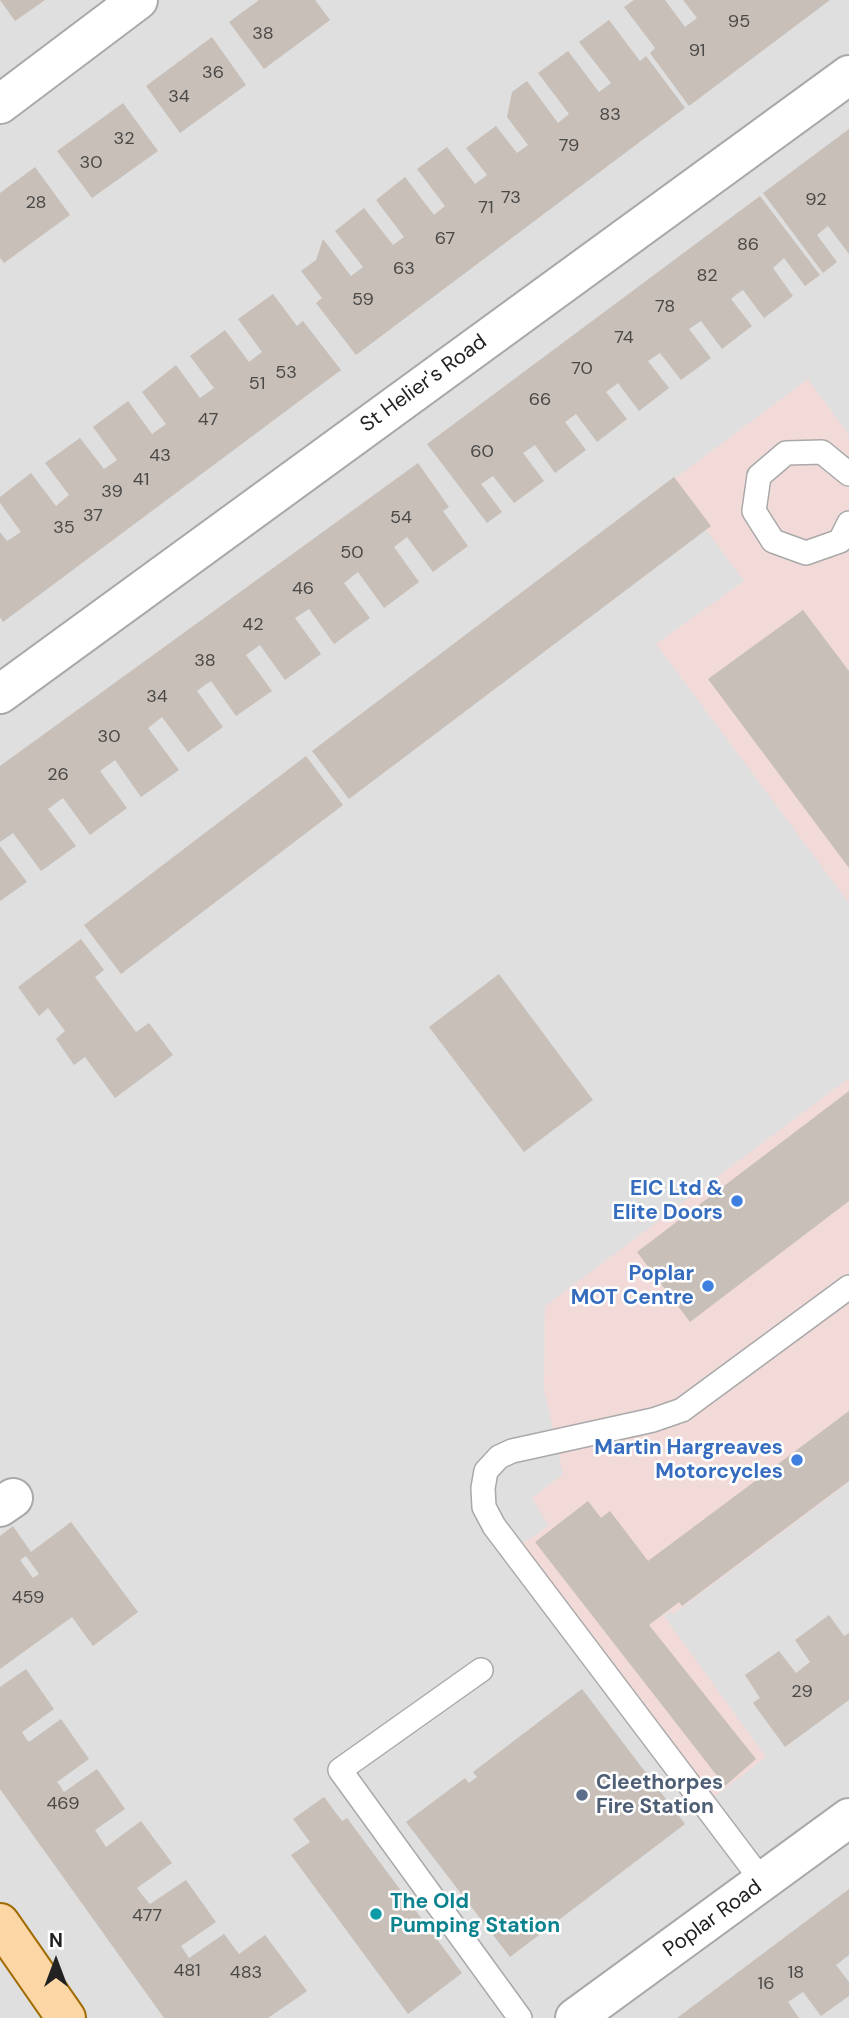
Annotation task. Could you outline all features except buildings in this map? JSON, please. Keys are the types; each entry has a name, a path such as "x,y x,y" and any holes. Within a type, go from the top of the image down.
{"main road":[{"path":"0,1923 66,2018"}],"street":[{"path":"0,104 138,0"},
{"name":"St Helier's Road","path":"0,694 849,75"},
{"name":"Poplar Road","path":"575,2018 849,1818"}],"lane":[{"path":"846,539 806,553 773,541 754,511 759,476 786,453 822,452 849,474"},
{"path":"763,1882 494,1526 484,1507 483,1488 486,1471 499,1457 512,1451 653,1420 682,1410 849,1287"},
{"path":"481,1670 340,1770 520,2018"}],"shaded area":[{"path":"0,0 849,0 849,2018 0,2018"},
{"path":"808,379 849,435 849,903 656,644 744,581 670,482"},
{"path":"849,1078 849,1482 673,1614 670,1611 664,1616 766,1757 714,1797 520,1545 549,1526 532,1498 563,1474 544,1389 545,1306"}],"place":[{"name":"EIC Ltd & Elite Doors","path":"737,1201"},
{"name":"Poplar MOT Centre","path":"708,1286"},
{"name":"Martin Hargreaves Motorcycles","path":"797,1460"},
{"name":"Cleethorpes Fire Station","path":"582,1795"},
{"name":"The Old Pumping Station","path":"376,1914"}]}
